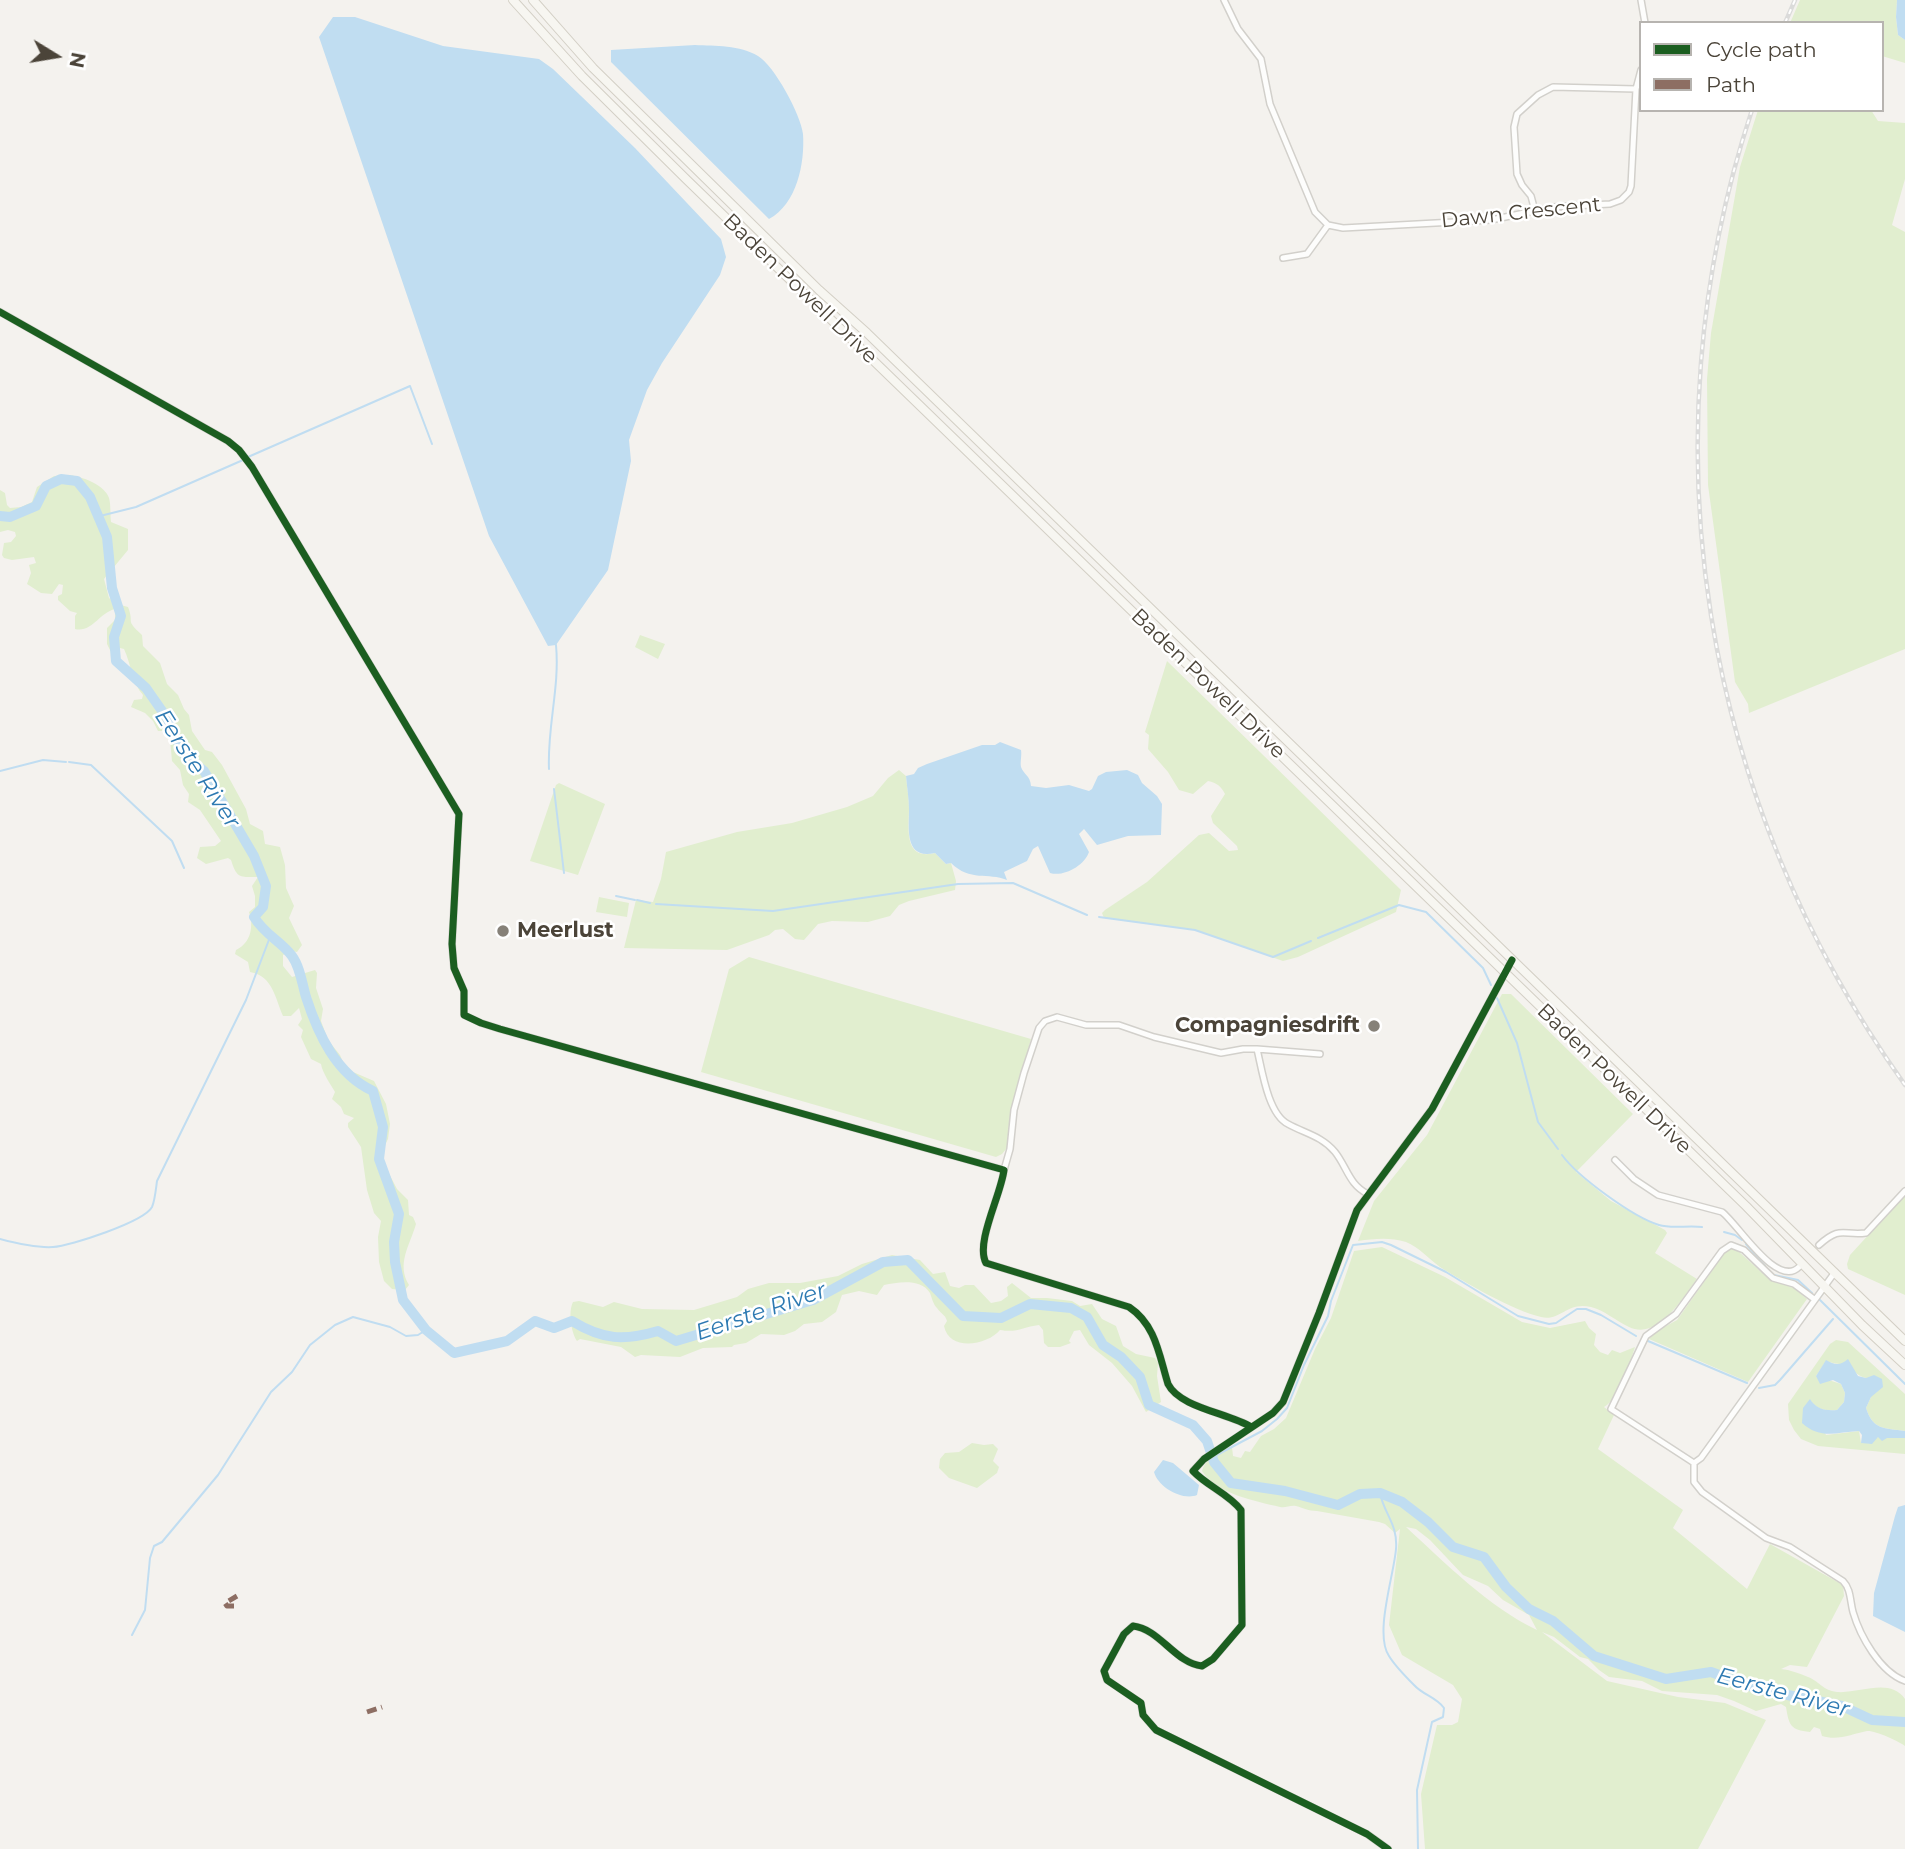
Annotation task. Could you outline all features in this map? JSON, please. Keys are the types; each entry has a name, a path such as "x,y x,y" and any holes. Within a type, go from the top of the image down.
{"main road":[{"name":"Baden Powell Drive","path":"513,0 582,76 687,180 1905,1365"},
{"name":"Baden Powell Drive","path":"533,0 593,68 1905,1341"}],"street":[{"path":"1224,0 1238,29 1261,59 1270,104 1315,212 1328,225 1307,254 1283,258"},
{"path":"1641,0 1645,21"},
{"name":"Dawn Crescent","path":"1328,225 1343,228 1491,220 1553,207 1616,203 1629,192 1639,78"},
{"path":"1535,211 1531,196 1521,185 1517,174 1514,127 1517,114 1538,95 1553,87 1636,89"},
{"path":"0,312 228,441 252,467 458,814 452,959 464,991 464,1015 513,1033 1004,1170"},
{"path":"1388,1849 1367,1834 1156,1730 1143,1715 1141,1703 1105,1676 1105,1666 1124,1634 1133,1626 1144,1628 1188,1661 1202,1666 1213,1659 1242,1625 1241,1510 1193,1471 1204,1459 1273,1413 1283,1402 1319,1313 1353,1217 1432,1109 1512,960"},
{"path":"1251,1427 1237,1418 1199,1406 1173,1392 1151,1330 1139,1314 1129,1307 986,1264 982,1250 999,1196 1010,1149 1014,1110 1024,1073 1039,1028 1045,1021 1057,1017 1086,1025 1119,1025 1154,1037 1222,1053 1257,1049 1320,1054"},
{"path":"1257,1049 1271,1101 1281,1119 1305,1130 1330,1147 1359,1189 1368,1194"},
{"path":"1615,1160 1634,1179 1658,1195 1722,1212 1730,1217 1777,1269 1788,1272 1799,1267"},
{"path":"1819,1245 1832,1234 1843,1231 1862,1235 1866,1233 1905,1191"},
{"path":"1737,1246 1742,1242 1750,1242"},
{"path":"1694,1463 1612,1411 1611,1406 1646,1336 1676,1314 1722,1251 1731,1245 1744,1250 1773,1278 1794,1284 1814,1299"},
{"path":"1694,1463 1701,1458 1835,1272"},
{"path":"1694,1463 1694,1482 1702,1492 1766,1538 1790,1547 1848,1586 1854,1615 1868,1644 1889,1671 1905,1681"}],"green space":[{"path":"1800,0 1897,0 1898,35 1905,40 1905,63 1884,57 1884,21 1791,21"},
{"path":"1757,112 1872,112 1878,121 1905,123 1905,179 1892,225 1905,232 1905,649 1749,713 1748,704 1735,682 1708,485 1707,379 1711,333 1740,167"},
{"path":"69,475 86,479 103,489 109,498 111,522 128,529 128,550 104,579 109,598 128,607 132,623 142,635 143,646 160,663 167,684 178,695 189,715 192,731 205,750 212,752 222,765 246,809 250,824 263,831 265,844 280,847 285,865 286,888 294,906 289,918 302,945 297,952 290,951 283,955 283,966 292,977 315,970 316,988 323,1009 321,1021 328,1040 340,1055 346,1069 374,1081 386,1104 390,1124 388,1139 383,1149 384,1164 397,1189 408,1200 409,1215 416,1224 404,1262 405,1277 409,1285 405,1290 392,1289 384,1281 379,1262 378,1237 381,1221 374,1213 367,1190 361,1147 348,1127 348,1123 354,1118 344,1114 332,1099 335,1092 321,1064 311,1059 301,1037 303,1030 298,1025 302,1019 299,1008 291,1016 283,1016 268,983 258,974 250,972 248,962 235,954 250,934 249,912 255,907 252,886 258,877 240,876 228,858 206,864 197,858 200,847 215,846 221,841 200,810 188,802 189,794 183,785 180,770 172,761 169,727 166,725 162,731 158,731 145,713 131,707 134,700 142,699 143,695 134,679 124,649 120,648 116,654 112,654 107,644 107,628 115,620 115,609 86,628 75,629 77,613 70,611 58,600 63,585 59,584 52,594 41,593 27,584 31,573 29,565 36,563 34,557 12,560 2,555 4,543 11,542 16,536 15,532 8,530 0,532 0,490 5,493 10,508 21,507 32,502 37,487 54,476"},
{"path":"640,635 665,644 658,659 635,647"},
{"path":"1167,661 1401,890 1396,912 1298,957 1283,961 1195,930 1104,918 1102,913 1105,910 1147,882 1199,835 1209,833 1229,851 1238,850 1213,823 1211,816 1225,794 1220,787 1208,781 1193,794 1179,790 1148,749 1149,735 1145,732"},
{"path":"899,770 906,776 910,841 917,852 935,853 946,864 951,863 956,881 955,890 909,901 899,905 890,916 868,922 832,921 818,924 804,940 795,939 783,929 727,950 624,948 636,900 653,902 666,852 737,832 792,823 847,807 873,796 888,778"},
{"path":"559,783 605,804 578,875 530,861 556,785"},
{"path":"599,897 629,903 627,917 596,912"},
{"path":"749,957 1031,1039 1010,1118 1007,1148 996,1157 701,1072 729,969"},
{"path":"1502,994 1511,994 1633,1114 1576,1172 1611,1201 1665,1230 1667,1233 1655,1253 1697,1279 1677,1306 1659,1323 1649,1328 1639,1330 1629,1327 1601,1311 1583,1306 1548,1318 1530,1314 1462,1280 1411,1244 1388,1239 1358,1241 1374,1201 1427,1135"},
{"path":"1905,1195 1905,1295 1848,1269 1847,1264 1850,1255"},
{"path":"1382,1247 1445,1277 1522,1322 1550,1328 1585,1321 1596,1334 1594,1345 1600,1352 1608,1355 1612,1350 1620,1353 1635,1347 1620,1389 1604,1407 1614,1415 1598,1449 1683,1510 1673,1528 1747,1589 1770,1544 1843,1585 1844,1596 1807,1667 1790,1665 1781,1669 1805,1676 1837,1692 1883,1688 1899,1692 1905,1699 1905,1746 1870,1731 1834,1738 1822,1736 1820,1729 1814,1727 1810,1732 1798,1730 1792,1726 1786,1707 1781,1704 1756,1711 1717,1695 1662,1691 1642,1681 1609,1677 1588,1659 1580,1657 1554,1637 1542,1632 1607,1681 1678,1697 1725,1703 1766,1720 1698,1849 1425,1849 1421,1794 1437,1725 1452,1725 1458,1722 1462,1699 1453,1685 1402,1655 1389,1625 1400,1529 1395,1533 1379,1522 1296,1506 1280,1507 1248,1499 1217,1485 1202,1471 1206,1463 1223,1449 1232,1447 1233,1456 1241,1458 1245,1451 1250,1452 1261,1436 1286,1418 1331,1318 1354,1251","holes":["1406,1527 1416,1529 1463,1575 1488,1586 1503,1600 1529,1615 1537,1630 1485,1597"]},
{"path":"1731,1248 1737,1250 1769,1279 1794,1288 1807,1299 1748,1382 1649,1339 1657,1331 1677,1320 1726,1251"},
{"path":"892,1255 920,1260 933,1274 945,1272 950,1286 959,1288 974,1285 991,1303 1008,1296 1007,1287 1012,1283 1031,1298 1072,1301 1080,1306 1092,1304 1102,1319 1116,1326 1123,1346 1136,1354 1155,1358 1158,1363 1161,1402 1146,1412 1132,1386 1112,1363 1089,1345 1080,1330 1074,1331 1069,1341 1071,1343 1060,1347 1048,1347 1044,1343 1043,1330 1039,1325 1000,1330 978,1342 961,1343 953,1340 944,1326 947,1321 934,1305 930,1293 921,1285 909,1282 884,1285 877,1295 859,1291 842,1295 836,1312 822,1322 804,1324 784,1335 761,1334 732,1347 703,1348 680,1357 635,1357 621,1347 580,1339 577,1341 572,1327 570,1316 573,1302 603,1307 614,1302 642,1309 694,1310 737,1297 748,1289 769,1283 800,1283 838,1276 862,1264"},
{"path":"1836,1340 1848,1342 1905,1394 1905,1431 1876,1424 1866,1408 1871,1397 1866,1378 1844,1365 1826,1361 1816,1376 1841,1384 1845,1393 1844,1402 1837,1410 1822,1409 1810,1400 1826,1435 1859,1431 1861,1443 1878,1437 1905,1438 1905,1454 1818,1446 1801,1439 1794,1430 1789,1420 1788,1404 1830,1344"},
{"path":"972,1443 993,1444 998,1449 993,1461 999,1467 997,1473 977,1488 949,1478 939,1468 940,1459 945,1453 959,1452"}],"water":[{"path":"1897,0 1905,0 1905,40 1898,35"},
{"path":"333,17 355,17 443,46 539,59 553,69 635,148 721,239 726,257 720,275 647,390 629,440 631,461 608,570 556,645 548,646 489,536 319,37"},
{"path":"695,45 735,48 758,56 772,69 797,115 803,134 801,170 793,193 779,212 769,219 611,62 611,50"},
{"path":"1000,742 1021,750 1021,767 1031,786 1046,788 1069,785 1089,791 1098,776 1106,772 1127,770 1138,775 1162,804 1161,835 1128,836 1097,845 1084,829 1079,834 1089,852 1078,866 1067,872 1050,873 1038,846 1033,849 1027,861 1004,872 1007,880 965,873 951,863 946,864 935,853 918,852 910,841 906,776 914,774 918,768 927,764 982,745 995,745"},
{"path":"1848,1359 1858,1376 1866,1378 1874,1375 1882,1379 1883,1387 1871,1397 1866,1408 1872,1420 1880,1427 1905,1431 1905,1438 1887,1438 1882,1441 1878,1437 1872,1444 1861,1443 1862,1435 1859,1431 1822,1433 1802,1423 1803,1408 1810,1399 1821,1409 1829,1410 1837,1410 1844,1402 1845,1393 1841,1384 1833,1380 1820,1384 1816,1376 1826,1360 1837,1364"},
{"path":"1163,1460 1173,1463 1199,1485 1197,1495 1178,1494 1160,1483 1154,1472"},
{"path":"1905,1505 1905,1632 1873,1616 1874,1593 1895,1516 1898,1507"}],"waterway":[{"path":"248,457 410,386 432,444"},
{"path":"100,516 136,507 243,460"},
{"name":"Eerste River","path":"0,516 10,517 36,506 46,486 61,479 77,481 90,497 107,537 112,588 121,616 114,637 116,661 146,688 167,718 183,753 204,771 254,856 266,886 263,907 254,917 295,960 311,1011 330,1051 349,1074 373,1091 383,1127 379,1159 399,1214 394,1242 403,1300 426,1330 454,1353 507,1341 535,1321 554,1328 572,1321 594,1332 614,1337 658,1331 676,1341 813,1300 883,1262 908,1260 963,1316 1001,1318 1030,1304 1071,1308 1087,1317 1103,1345 1121,1357 1140,1377 1149,1405 1193,1425 1207,1441 1214,1462 1231,1483 1285,1491 1338,1505 1360,1494 1380,1493 1402,1502 1428,1522 1453,1547 1484,1557 1506,1587 1529,1609 1553,1621 1594,1656 1666,1679 1711,1672 1758,1689 1842,1706 1872,1720 1905,1722"},
{"path":"549,769 556,645"},
{"path":"0,771 43,760 66,762"},
{"path":"69,762 91,765 172,841 184,868"},
{"path":"554,789 564,873"},
{"path":"656,904 773,911 958,884 1013,883 1087,915"},
{"path":"616,896 635,900"},
{"path":"637,900 650,903"},
{"path":"1318,938 1399,905 1426,912 1483,968 1491,985"},
{"path":"1099,917 1195,930 1273,957 1311,941"},
{"path":"0,1239 40,1247 62,1246 122,1226 152,1207 157,1181 246,1000 270,937"},
{"path":"1497,998 1517,1043 1538,1122 1558,1149"},
{"path":"1562,1155 1593,1185 1648,1221 1664,1226 1702,1227"},
{"path":"1724,1232 1742,1240"},
{"path":"1213,1457 1262,1431 1287,1408 1328,1316 1331,1301 1353,1245 1382,1242 1391,1245 1446,1272 1518,1316 1549,1324 1556,1323 1577,1309 1586,1309 1636,1336"},
{"path":"1746,1244 1765,1266"},
{"path":"1774,1275 1798,1280 1812,1293"},
{"path":"1820,1300 1905,1384"},
{"path":"132,1635 145,1610 150,1558 154,1546 162,1542 218,1475 271,1392 292,1372 310,1345 335,1325 353,1317 390,1327 406,1336 418,1335 426,1330"},
{"path":"1759,1388 1775,1385 1833,1319"},
{"path":"1648,1341 1747,1383"},
{"path":"1380,1493 1396,1540 1384,1619 1385,1646 1391,1660 1404,1675 1444,1708 1443,1717 1432,1722 1417,1790 1418,1849"}],"railway":[{"path":"1786,21 1795,0"},
{"path":"1751,112 1719,236 1701,363 1699,490 1711,616 1738,740 1780,860 1836,975 1905,1085"}],"marked path":[{"path":"234,1606 227,1606 225,1603 237,1596"},
{"path":"367,1712 382,1707"}],"cycle path":[{"path":"0,312 228,441 252,467 459,814 452,944 454,968 464,991 464,1015 500,1029 1004,1170 986,1231 983,1254 986,1263 1129,1307 1138,1314 1151,1332 1168,1384 1174,1392 1183,1399 1251,1427"},
{"path":"1388,1849 1367,1834 1156,1730 1143,1715 1141,1703 1107,1680 1104,1671 1124,1634 1133,1626 1143,1628 1184,1659 1202,1666 1213,1659 1242,1625 1241,1510 1193,1471 1204,1459 1273,1413 1283,1402 1357,1210 1432,1109 1512,960"}],"place":[{"name":"Meerlust","path":"503,931"},
{"name":"Compagniesdrift","path":"1374,1026"}]}
